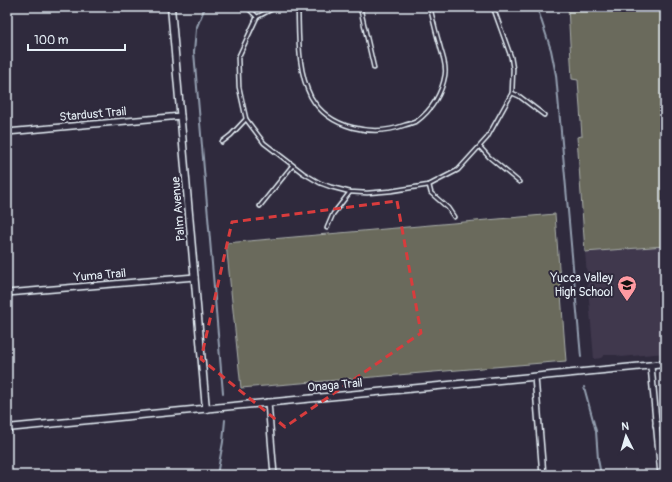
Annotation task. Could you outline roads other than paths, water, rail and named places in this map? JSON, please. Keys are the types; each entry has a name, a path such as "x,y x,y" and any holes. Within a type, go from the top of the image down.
{"street":[{"name":"Palm Avenue","path":"171,7 206,409"},
{"name":"Stardust Trail","path":"7,132 181,116"},
{"name":"Yuma Trail","path":"7,293 195,277"},
{"name":"Onaga Trail","path":"7,428 665,364"},
{"path":"651,366 661,475"},
{"path":"535,377 543,475"},
{"path":"268,402 274,475"},
{"path":"656,425 665,424"}],"lane":[{"path":"247,7 257,17"},
{"path":"276,7 257,17 238,58 239,87 246,119 264,143 292,166 320,183 350,192 367,193 429,185 458,170 487,138 512,93 514,68 493,7"},
{"path":"298,7 302,73 312,98 320,109 344,125 361,130 383,130 399,127 416,121 436,101 441,88 445,74 445,63 430,7"},
{"path":"342,7 348,7"},
{"path":"360,7 374,68"},
{"path":"512,93 519,96 544,115"},
{"path":"222,142 230,136 246,119"},
{"path":"480,147 489,157 519,182"},
{"path":"260,206 292,166"},
{"path":"429,185 431,193 448,208 454,217"},
{"path":"326,228 350,192"}],"waterway":[{"path":"205,7 196,29 194,52 223,393"},
{"path":"537,7 551,50 556,75 581,357"},
{"path":"584,387 596,431 601,475"},
{"path":"217,475 225,420"}],"place":[{"name":"Yucca Valley High School","path":"627,302"}]}
